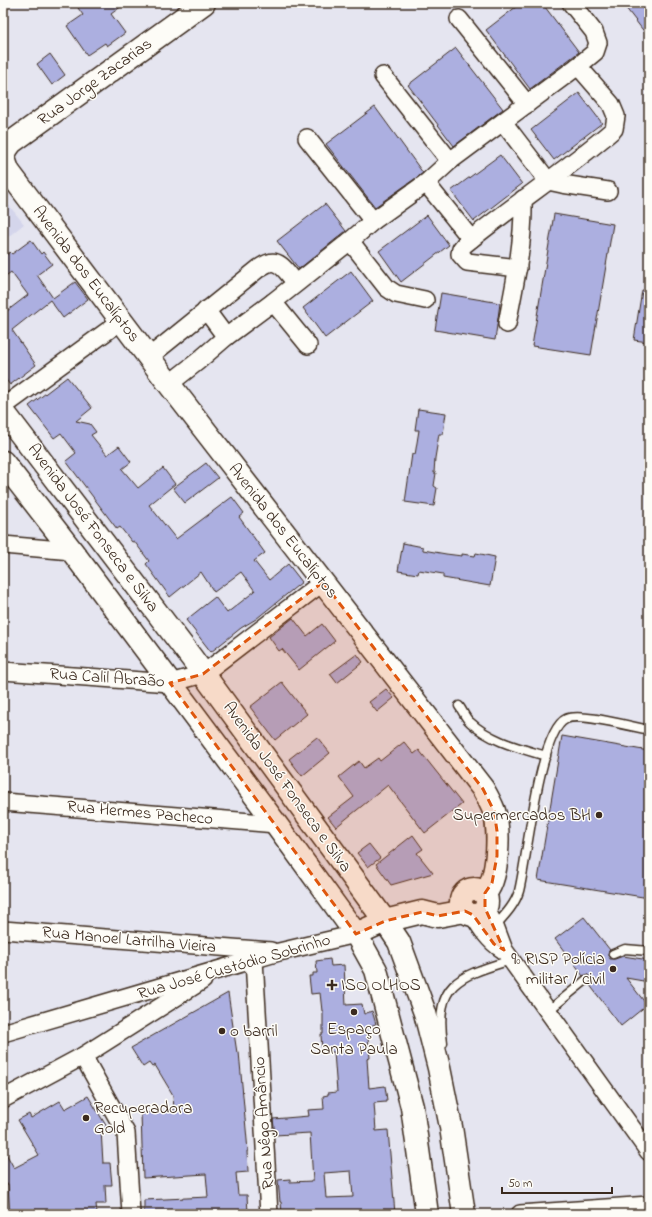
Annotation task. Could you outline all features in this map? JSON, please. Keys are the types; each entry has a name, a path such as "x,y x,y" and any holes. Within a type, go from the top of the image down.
{"main road":[{"name":"Rua Jorge Zacarias","path":"9,172 5,161 5,155 6,150 12,142 204,3"},
{"name":"Avenida dos Eucalíptos","path":"9,172 169,384 483,789 494,811 497,832 496,856 492,883 478,906"},
{"name":"Avenida José Fonseca e Silva","path":"3,411 203,674 400,942 425,1013 439,1068 452,1127 464,1214"},
{"name":"Avenida José Fonseca e Silva","path":"3,462 276,824 356,934 376,970 412,1107 427,1214"},
{"name":"Rua José Custódio Sobrinho","path":"356,934 385,921 422,912 438,916 478,906"}],"street":[{"path":"169,384 226,337 350,241 373,221 426,183 450,161 595,52 598,43 594,32 571,3"},
{"path":"459,19 527,104"},
{"path":"518,268 467,262 460,254 461,249 471,239 591,149 614,129 616,116 611,104 578,66"},
{"path":"383,76 450,161"},
{"path":"503,122 548,181 608,191"},
{"path":"307,138 373,221"},
{"path":"426,183 471,239"},
{"path":"507,324 518,268 524,223 523,199"},
{"path":"350,241 387,288 396,294 425,300"},
{"path":"149,357 206,310 258,269 268,263 275,262 280,265 296,283"},
{"path":"273,302 308,345"},
{"path":"206,310 226,337"},
{"path":"3,407 121,321"},
{"path":"3,545 72,552"},
{"name":"Rua Calil Abraão","path":"3,671 170,683 203,674 323,582"},
{"name":"Rua Hermes Pacheco","path":"3,802 276,824"},
{"path":"478,906 483,930 494,944 508,955"},
{"path":"478,906 508,955 649,1152"},
{"name":"Rua Manoel Latrilha Vieira","path":"3,930 279,952"},
{"name":"Rua José Custódio Sobrinho","path":"3,1033 279,952 356,934"},
{"name":"Rua Nêgo Amâncio","path":"254,960 269,1214"},
{"path":"3,1099 83,1056 220,969"},
{"path":"83,1056 126,1133 131,1214"},
{"path":"520,1214 649,1205"}],"lane":[{"path":"459,706 469,721 486,733 507,744 546,756"},
{"path":"478,906 513,904 519,892 528,835 548,745 555,728 560,722 567,718 587,718 649,730"},
{"path":"613,954 625,949 649,951"},
{"path":"444,1046 442,1013 446,995 452,987 463,979 508,955"},
{"path":"548,1011 586,980"}],"highlighted area":[{"path":"323,582 483,789 494,811 497,831 497,856 492,883 485,893 485,908 504,950 494,944 473,915 465,911 438,916 422,912 385,921 356,934 170,683 203,674"}],"shaded area":[{"path":"3,198 24,224 3,241"}],"building":[{"path":"85,3 126,3 111,14 125,33 107,46 105,43 87,55 67,26 83,15 78,8"},
{"path":"521,3 542,3 579,52 530,89 486,30"},
{"path":"622,3 649,3 649,38"},
{"path":"456,48 503,109 454,146 408,85"},
{"path":"50,54 65,75 52,85 37,64"},
{"path":"579,93 602,123 554,160 531,130"},
{"path":"375,107 423,173 375,207 326,144"},
{"path":"500,155 522,184 474,221 451,191"},
{"path":"325,204 346,231 299,269 277,241"},
{"path":"554,214 613,224 591,355 532,346"},
{"path":"427,215 449,245 401,282 379,251"},
{"path":"31,240 41,254 43,252 52,264 37,275 53,298 75,282 88,299 63,318 50,300 12,330 36,365 10,385 3,376 3,314 28,295 11,272 3,278 3,257 10,252 12,254"},
{"path":"351,271 373,301 325,338 303,308"},
{"path":"642,290 649,291 648,342 634,340"},
{"path":"441,293 500,303 495,340 435,330"},
{"path":"67,377 92,408 76,421 90,424 96,432 91,435 107,455 119,446 131,462 122,469 138,488 163,468 175,484 149,505 176,539 232,497 244,513 239,517 265,553 254,561 269,580 288,564 302,582 256,619 241,628 211,652 186,620 215,597 227,613 255,591 241,572 214,592 201,572 170,597 146,564 149,561 134,541 132,542 120,527 117,529 66,461 76,453 61,433 54,438 29,406"},
{"path":"418,409 446,413 443,434 439,434 435,458 434,473 436,473 434,486 437,488 434,506 405,502 412,454 415,455 419,430 415,430"},
{"path":"206,463 218,478 185,503 173,488"},
{"path":"403,543 423,547 423,550 446,554 475,556 476,553 495,557 490,586 443,578 443,574 419,570 418,574 398,571"},
{"path":"293,618 307,636 322,624 335,641 299,670 282,649 279,651 269,637"},
{"path":"357,654 363,662 337,683 330,674"},
{"path":"282,682 307,714 275,740 250,707"},
{"path":"386,689 394,698 377,712 369,702"},
{"name":"Supermercados BH","path":"562,736 649,751 649,898 538,880"},
{"path":"317,737 330,753 302,776 289,759"},
{"path":"404,742 414,754 419,750 462,804 425,833 388,785 336,827 328,817 354,797 339,777 359,761 364,768 378,758 380,761"},
{"path":"413,835 423,849 417,853 433,873 391,885 376,864"},
{"path":"369,844 380,858 368,867 357,853"},
{"name":"9º RISP Polícia militar / civil","path":"584,917 610,950 608,954 610,959 623,956 649,960 649,982 626,978 647,1005 621,1026 589,984 591,982 590,977 588,975 583,976 555,939"},
{"path":"330,959 331,966 344,965 346,1005 362,1004 364,1014 372,1011 376,1024 367,1027 370,1058 367,1059 369,1088 385,1086 386,1102 374,1103 376,1131 388,1130 395,1214 282,1214 278,1180 290,1179 290,1182 313,1181 310,1133 275,1135 273,1119 309,1116 308,1110 324,1109 323,1096 328,1095 328,1093 337,1092 334,1052 322,1052 321,1034 323,1034 323,1011 320,993 311,994 309,976 313,976 313,973 317,973 316,961","holes":["351,1171 353,1197 326,1198 324,1173"]},
{"path":"228,993 237,1053 239,1052 248,1151 248,1172 236,1173 238,1195 247,1195 248,1214 144,1214 144,1200 208,1197 206,1174 143,1178 141,1113 174,1111 173,1095 155,1065 152,1067 149,1063 143,1067 131,1048"},
{"path":"88,1096 107,1127 101,1130 103,1163 110,1163 112,1185 105,1185 106,1204 96,1204 97,1214 10,1214 8,1184 3,1186 3,1148 14,1168 39,1155 18,1120 29,1114 31,1118 60,1101 65,1109"}],"place":[{"name":"Supermercados BH","path":"599,815"},
{"name":"9º RISP Polícia militar / civil","path":"613,969"},
{"name":"ISO OLHOS","path":"332,985"},
{"name":"Espaço Santa Paula","path":"354,1012"},
{"name":"o barril","path":"222,1031"},
{"name":"Recuperadora Gold","path":"86,1118"}]}
